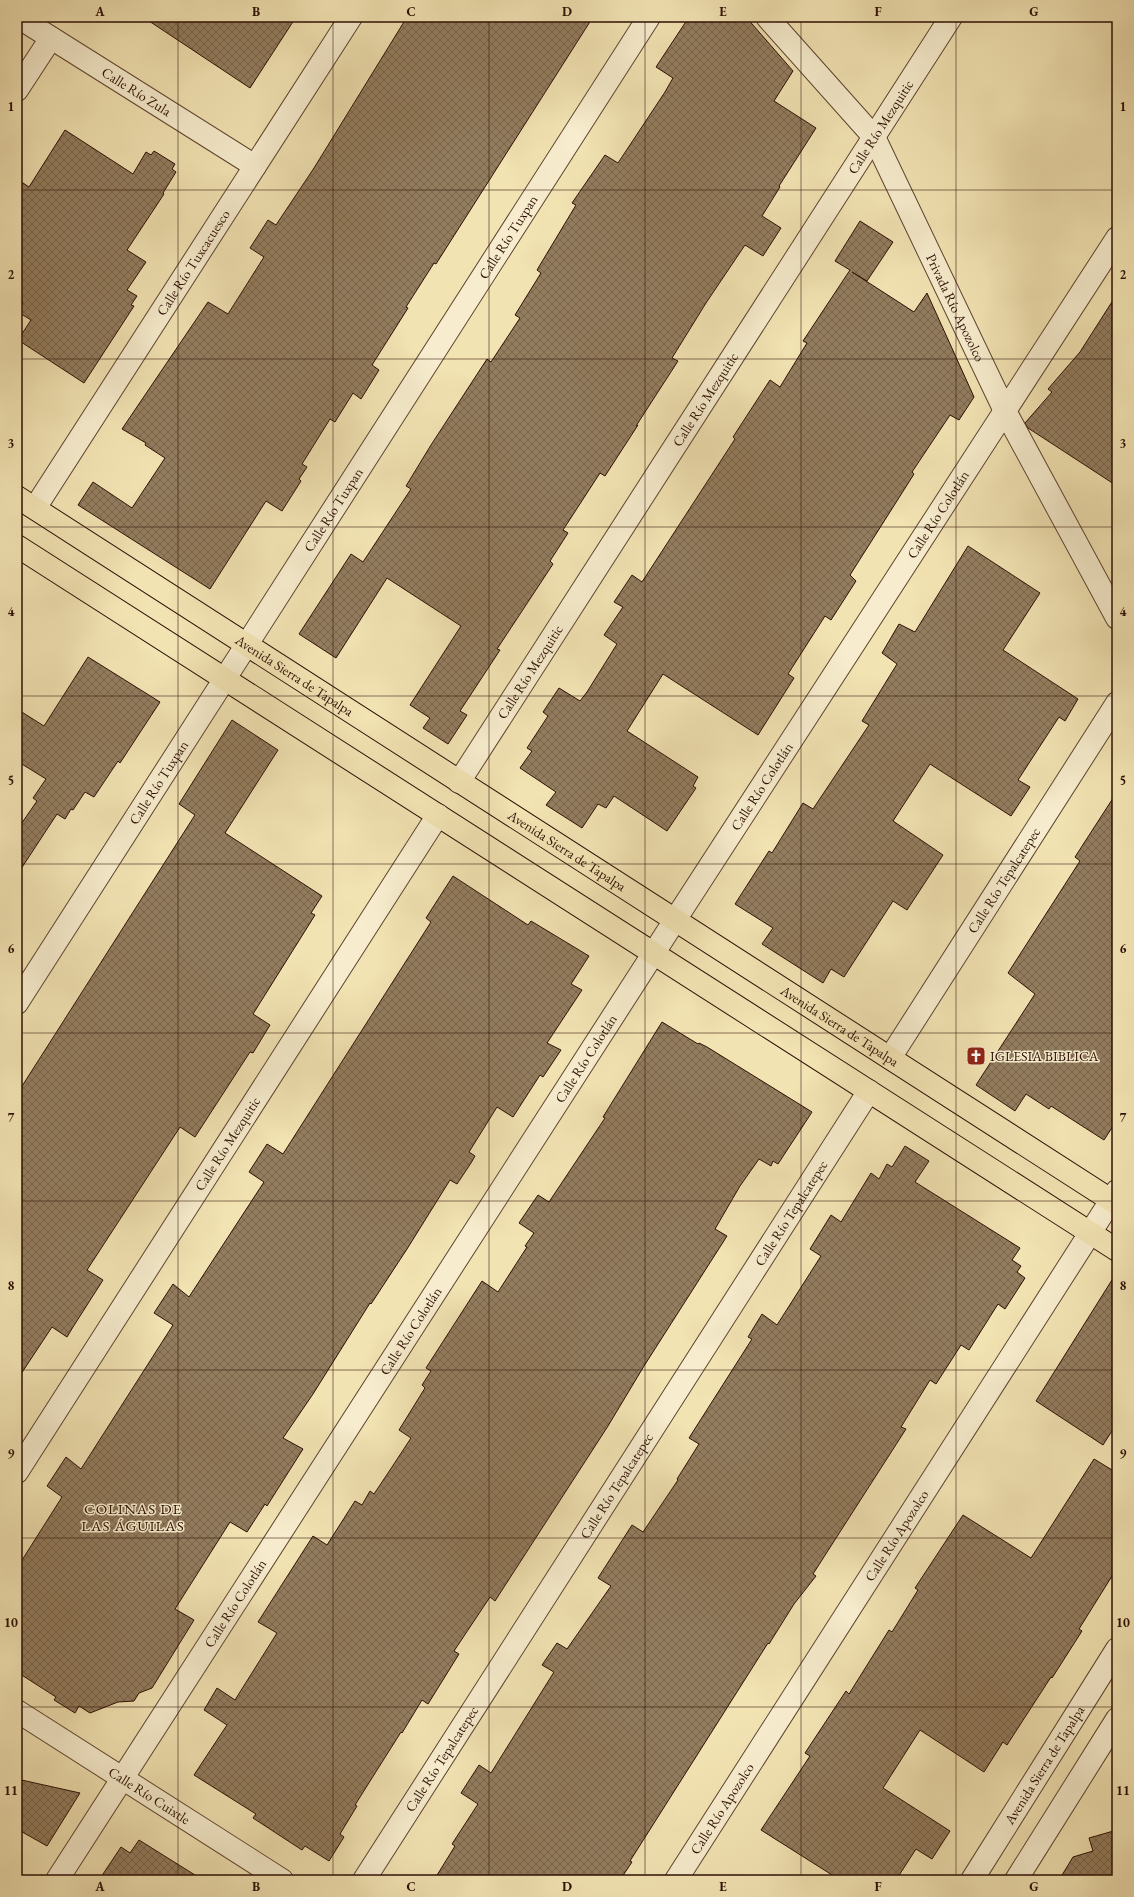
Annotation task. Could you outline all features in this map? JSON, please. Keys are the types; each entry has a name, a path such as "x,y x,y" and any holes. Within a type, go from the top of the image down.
{"main road":[{"name":"Avenida Sierra de Tapalpa","path":"26,503 246,646 890,1058 1115,1198"},
{"path":"17,546 1117,1250"}],"street":[{"name":"Calle Río Zula","path":"18,17 255,166"},
{"name":"Calle Río Tuxcacuesco","path":"26,503 255,166 351,17"},
{"name":"Calle Río Tuxpan","path":"17,1003 649,17"},
{"name":"Privada Río Apozolco","path":"768,17 874,137 1005,411 1117,618"},
{"name":"Calle Río Mezquitic","path":"459,782 951,17"},
{"path":"17,90 51,38"},
{"name":"Calle Río Colotlán","path":"57,1880 675,920 1117,238"},
{"name":"Calle Río Tepalcatepec","path":"890,1058 1117,703"},
{"name":"Calle Río Mezquitic","path":"17,1472 438,815"},
{"name":"Calle Río Tepalcatepec","path":"364,1880 869,1091"},
{"name":"Calle Río Apozolco","path":"676,1880 1090,1232 1115,1198"},
{"name":"Avenida Sierra de Tapalpa","path":"972,1880 1117,1649"},
{"name":"Calle Río Cuixtle","path":"17,1711 282,1880"},
{"path":"1016,1880 1117,1719"}],"building":[{"path":"143,17 296,17 250,88"},
{"path":"407,17 593,17 436,264 434,263 406,307 408,308 372,365 379,370 361,399 353,393 335,422 330,419 302,464 307,467 299,479 301,481 282,511 266,501 210,589 78,505 93,482 132,508 165,458 145,445 146,443 122,429 208,302 228,314 264,257 250,248 268,220 276,225 314,168"},
{"path":"689,17 746,17 793,71 774,101 816,128 779,186 780,187 762,216 781,228 763,256 745,245 706,303 672,358 678,361 636,426 638,425 605,476 600,473 563,530 568,533 550,561 553,564 497,649 500,650 460,711 467,715 448,744 423,728 430,718 410,705 461,626 387,578 336,658 299,634 351,554 363,562 411,489 406,486 431,445 487,359 491,362 520,318 515,315 541,273 537,270 576,205 572,203 605,155 618,163 665,92 673,78 656,67"},
{"path":"65,130 133,174 146,152 151,155 154,151 175,164 172,169 176,172 163,193 164,194 127,250 146,262 127,290 137,296 131,305 134,306 84,383 18,340 31,320 18,312 23,302 17,298 17,179 29,187"},
{"path":"860,221 893,242 867,281 852,272 914,312 927,293 974,397 959,420 950,415 912,472 914,474 850,575 856,581 831,620 825,616 788,674 794,678 758,735 663,674 627,731 698,777 693,786 696,788 667,831 614,796 606,808 598,804 582,828 546,805 556,792 520,768 532,751 527,748 548,716 543,712 559,688 580,701 587,692 617,644 604,635 623,607 614,602 632,575 642,582 735,439 733,437 770,380 780,387 807,343 803,341 850,270 835,261"},
{"path":"1117,294 1117,486 1028,428 1025,423 1052,392 1048,389 1080,352"},
{"path":"968,546 1040,593 1003,650 1078,699 1065,721 1059,717 1018,780 1030,787 1011,816 930,764 893,821 943,855 907,910 893,901 844,977 831,969 823,983 762,944 773,928 735,904 769,851 772,853 803,803 813,809 869,725 862,721 897,664 882,653 899,624 915,632"},
{"path":"88,657 160,702 120,763 118,761 94,797 85,792 65,819 57,814 17,875 17,830 37,801 33,798 46,779 17,761 17,709 44,726"},
{"path":"232,720 278,750 225,833 322,896 311,913 315,915 253,1014 270,1025 253,1053 250,1052 195,1137 180,1127 87,1270 103,1280 67,1337 52,1327 17,1380 17,1094 195,815 179,804"},
{"path":"1117,792 1117,1120 1104,1140 1051,1106 1049,1109 1026,1094 1015,1111 976,1085 1035,994 1008,973 1080,861 1075,857"},
{"path":"453,876 528,925 531,921 589,956 571,984 582,990 547,1043 561,1050 543,1077 540,1075 513,1117 497,1107 469,1152 475,1156 471,1163 457,1184 450,1180 407,1249 371,1304 370,1303 313,1394 283,1438 303,1449 267,1506 265,1504 247,1532 230,1522 175,1609 194,1620 152,1688 139,1693 134,1701 118,1702 90,1713 79,1706 75,1713 54,1700 56,1697 17,1672 17,1568 62,1497 47,1486 66,1457 81,1469 173,1325 154,1313 173,1284 189,1297 264,1182 249,1172 267,1144 283,1154 431,922 426,918"},
{"path":"662,1022 698,1044 699,1043 707,1047 812,1112 778,1164 773,1161 771,1166 759,1159 740,1186 715,1229 727,1236 644,1366 608,1426 495,1601 490,1597 454,1651 459,1654 428,1704 422,1700 402,1733 401,1732 355,1805 357,1806 340,1834 344,1837 329,1861 305,1846 302,1850 253,1818 256,1814 194,1775 227,1725 204,1710 217,1688 235,1700 277,1633 258,1622 313,1536 327,1545 355,1501 362,1505 370,1491 374,1494 392,1467 411,1438 399,1430 425,1388 422,1385 431,1371 426,1368 482,1281 498,1292 527,1247 525,1246 534,1233 519,1223 538,1195 549,1202 605,1118 603,1117"},
{"path":"905,1146 929,1161 915,1182 1020,1248 1012,1260 1021,1266 1017,1272 1025,1278 1005,1309 998,1304 969,1350 961,1345 936,1384 930,1380 901,1427 906,1429 813,1574 816,1576 794,1604 769,1644 768,1643 630,1861 632,1862 620,1880 434,1880 455,1846 452,1844 478,1804 461,1793 479,1765 491,1773 554,1672 542,1665 557,1643 567,1649 611,1586 598,1578 632,1525 643,1532 678,1480 677,1479 699,1444 689,1438 752,1339 748,1337 762,1314 777,1325 821,1256 810,1249 831,1215 841,1222 871,1173 879,1179 887,1164 892,1167"},
{"path":"1117,1272 1117,1423 1103,1445 1036,1401"},
{"path":"1094,1459 1117,1473 1117,1568 1079,1629 1082,1631 1052,1678 1051,1677 1007,1745 1003,1742 984,1772 920,1730 883,1788 950,1831 932,1859 916,1849 896,1880 840,1880 761,1830 810,1756 805,1753 846,1691 849,1694 889,1630 892,1632 918,1590 915,1588 963,1515 1031,1558"},
{"path":"17,1779 80,1793 47,1846 17,1829"},
{"path":"1117,1830 1117,1880 1059,1880 1073,1857 1093,1851 1089,1838"},
{"path":"139,1840 203,1880 99,1880 121,1847 130,1853"}],"place":[{"name":"IGLESIA BIBLICA","path":"976,1056"}],"district":[{"name":"COLINAS DE LAS ÁGUILAS","path":"133,1516"}]}
